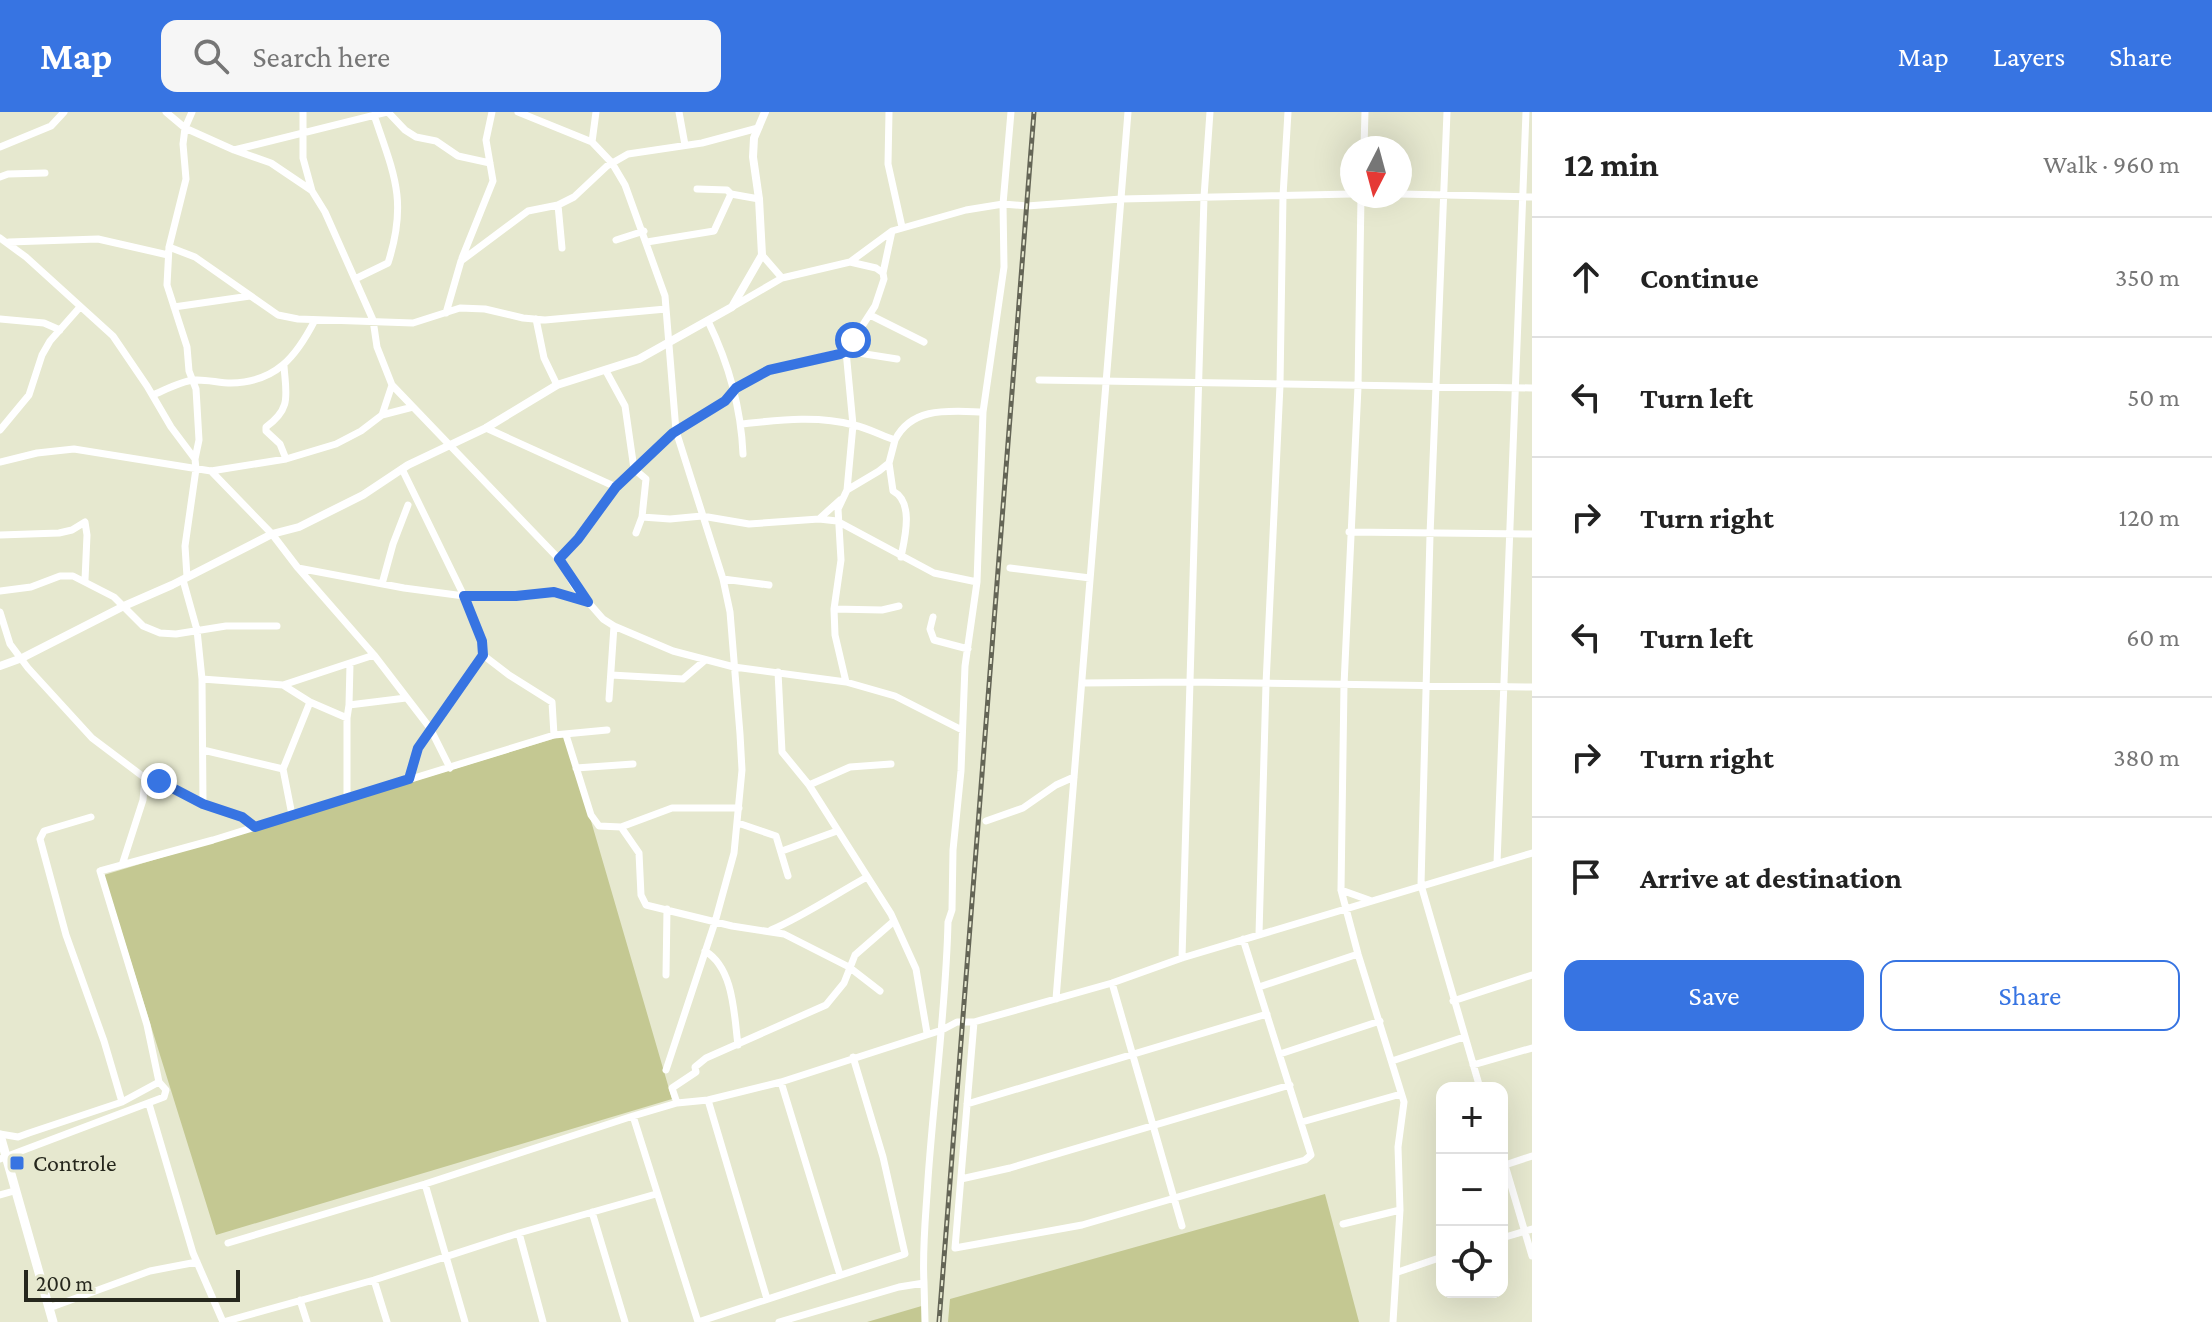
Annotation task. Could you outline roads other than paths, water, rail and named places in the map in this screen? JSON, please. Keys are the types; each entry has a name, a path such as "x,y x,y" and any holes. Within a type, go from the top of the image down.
{"main road":[{"path":"0,1134 3,1158 53,1322"}],"street":[{"path":"0,147 51,126 64,112"},
{"path":"166,112 185,128 271,163 312,191"},
{"path":"192,112 185,128 186,179 169,251 167,285 187,347 196,389 199,440 185,538 185,578 197,630 202,679 203,804"},
{"path":"303,112 303,158 312,191 325,212 373,320 377,347 392,385 559,559 588,602 614,626 673,651 734,667 846,682 895,696 962,730"},
{"path":"234,150 388,112 416,137 436,141 458,156 490,163"},
{"path":"446,313 461,261 493,181 486,140 492,112"},
{"path":"518,112 592,142 612,163 625,185 659,275 666,309 676,431 723,579 730,612 740,734 739,808 734,853 715,922 666,1070"},
{"path":"592,142 596,112"},
{"path":"679,112 685,145"},
{"path":"732,307 762,255 753,157 758,128 765,112"},
{"path":"889,112 888,164 902,227"},
{"path":"925,1322 923,1233 934,1086 942,1030 963,694 977,582 982,511 983,412 1004,267 1003,204 1011,112"},
{"path":"1056,999 1128,112"},
{"path":"1182,958 1204,197 1210,112"},
{"path":"1259,934 1288,112"},
{"path":"1364,136 1365,112"},
{"path":"1447,112 1430,535 1421,885 1478,1082"},
{"path":"1497,863 1508,534 1528,197 1526,112"},
{"path":"355,279 388,263 397,225 398,188 374,115"},
{"path":"461,261 528,211 558,205 586,189 612,163 628,154 758,128"},
{"path":"0,177 45,173"},
{"path":"697,189 727,190 731,194 759,199"},
{"path":"647,242 714,231 731,194"},
{"path":"0,666 22,658 272,534 299,527 363,495 402,469 486,428 557,385 639,359 782,278 850,262 902,227 1003,204 1027,206 1121,199 1340,194"},
{"path":"1412,194 1528,197"},
{"path":"558,205 562,248"},
{"path":"1361,208 1358,387 1344,685 1341,890 1392,1061 1404,1113 1398,1147 1400,1210 1393,1322"},
{"path":"616,240 644,231"},
{"path":"847,490 853,425 846,351 870,315 884,279 892,231"},
{"path":"4,240 98,239 195,257 278,315 315,320 413,323 460,308 485,309 536,319 666,309"},
{"path":"4,240 113,336 195,459"},
{"path":"762,255 782,278"},
{"path":"850,262 876,268 883,273"},
{"path":"174,307 250,296"},
{"path":"0,430 29,395 42,355 80,307"},
{"path":"870,315 924,342"},
{"path":"0,319 44,323 60,330"},
{"path":"536,319 544,358 557,385"},
{"path":"153,395 192,380 232,383 264,376 284,366 294,356 315,320"},
{"path":"708,321 721,347 742,424 743,454"},
{"path":"559,559 634,469 676,431 725,401 732,391 769,370 846,351 897,359"},
{"path":"284,366 285,405 282,414 266,427 266,431 280,444 286,459"},
{"path":"606,371 625,406 634,469 646,479 642,517 636,533"},
{"path":"1039,380 1532,388"},
{"path":"382,415 392,385"},
{"path":"0,462 37,453 74,449 211,471 286,459 336,444 382,415 413,407"},
{"path":"901,557 905,507 901,497 893,491 889,463 895,440 907,423 919,416 937,412 983,412"},
{"path":"742,424 799,419 853,425 895,440"},
{"path":"486,428 616,487"},
{"path":"819,519 847,490 889,463"},
{"path":"402,469 464,596 482,641 483,655 430,728 415,754 409,779"},
{"path":"211,471 272,534 374,655 430,728 450,768"},
{"path":"841,498 837,521 841,560 834,609 835,635 846,682"},
{"path":"382,584 408,505"},
{"path":"642,517 670,519 702,516 749,524 819,519 837,521 934,573 977,582"},
{"path":"0,535 59,533 85,522 85,580"},
{"path":"1349,532 1532,534"},
{"path":"298,568 464,596 554,592 588,602"},
{"path":"1010,568 1090,578"},
{"path":"0,591 31,587 60,576 73,576 114,597 143,626 160,633 226,626 277,626"},
{"path":"723,579 769,585"},
{"path":"834,609 882,610 899,606"},
{"path":"0,612 10,644 92,738 145,778 159,781 203,804 242,817 255,827"},
{"path":"933,617 930,629 934,640 968,649"},
{"path":"609,699 614,626"},
{"path":"202,679 283,685 374,655"},
{"path":"483,655 552,702 554,735"},
{"path":"611,675 683,679 704,661"},
{"path":"347,797 350,664"},
{"path":"778,672 782,752 809,785 894,921 916,969 927,1033"},
{"path":"1082,683 1532,687"},
{"path":"283,685 310,702 347,718"},
{"path":"349,705 406,698"},
{"path":"292,815 283,769 310,702"},
{"path":"3,1158 164,1097 166,1090 159,1082 147,1025 100,871 554,735 607,730"},
{"path":"566,735 594,822 599,826 621,827 672,808 739,808"},
{"path":"203,750 283,769"},
{"path":"576,768 633,764"},
{"path":"809,785 850,767 891,764"},
{"path":"986,821 1023,808 1056,785 1074,777"},
{"path":"122,865 143,800 145,778"},
{"path":"91,817 44,831 40,839 66,935 122,1102"},
{"path":"738,823 776,836 788,876"},
{"path":"621,827 639,853 642,901 646,905 715,922 784,934 849,967 880,991"},
{"path":"782,851 837,831"},
{"path":"228,1243 425,1184 633,1116 677,1103 708,1100 781,1082 942,1030 957,1022 974,1022 1112,983 1259,934 1532,853"},
{"path":"767,931 789,923 808,909 867,877"},
{"path":"1341,890 1372,901"},
{"path":"666,975 667,909"},
{"path":"677,1103 672,1088 696,1072 695,1067 711,1055 826,1005 844,983 855,955 894,921"},
{"path":"974,1022 956,1248 1082,1225 1310,1158 1302,1122 1243,939"},
{"path":"705,951 717,960 724,971 738,1045"},
{"path":"1259,987 1358,954"},
{"path":"1453,1001 1532,975"},
{"path":"1112,983 1182,1226"},
{"path":"967,1104 1267,1014"},
{"path":"1280,1054 1380,1021"},
{"path":"1392,1061 1464,1037"},
{"path":"1473,1065 1532,1048"},
{"path":"633,1116 698,1322 903,1256 906,1251 883,1157 853,1057"},
{"path":"0,1134 18,1137 122,1102 159,1082"},
{"path":"781,1082 840,1275"},
{"path":"961,1179 1290,1085"},
{"path":"1302,1122 1401,1094"},
{"path":"708,1100 767,1299"},
{"path":"149,1104 197,1262 223,1322 374,1280 519,1233 656,1194"},
{"path":"29,1133 30,1142 35,1144"},
{"path":"1508,1164 1532,1156"},
{"path":"1508,1173 1528,1230 1532,1256"},
{"path":"425,1184 465,1322"},
{"path":"0,1195 14,1191"},
{"path":"1343,1224 1400,1210"},
{"path":"592,1212 625,1322"},
{"path":"1508,1236 1528,1230"},
{"path":"519,1233 543,1322"},
{"path":"1398,1272 1436,1259"},
{"path":"49,1308 150,1271 197,1262"},
{"path":"374,1280 387,1322"},
{"path":"779,1322 899,1287 924,1283"},
{"path":"300,1300 307,1322"}],"railway":[{"path":"939,1322 1034,112"}],"place":[{"name":"Controle","path":"17,1163"}]}
